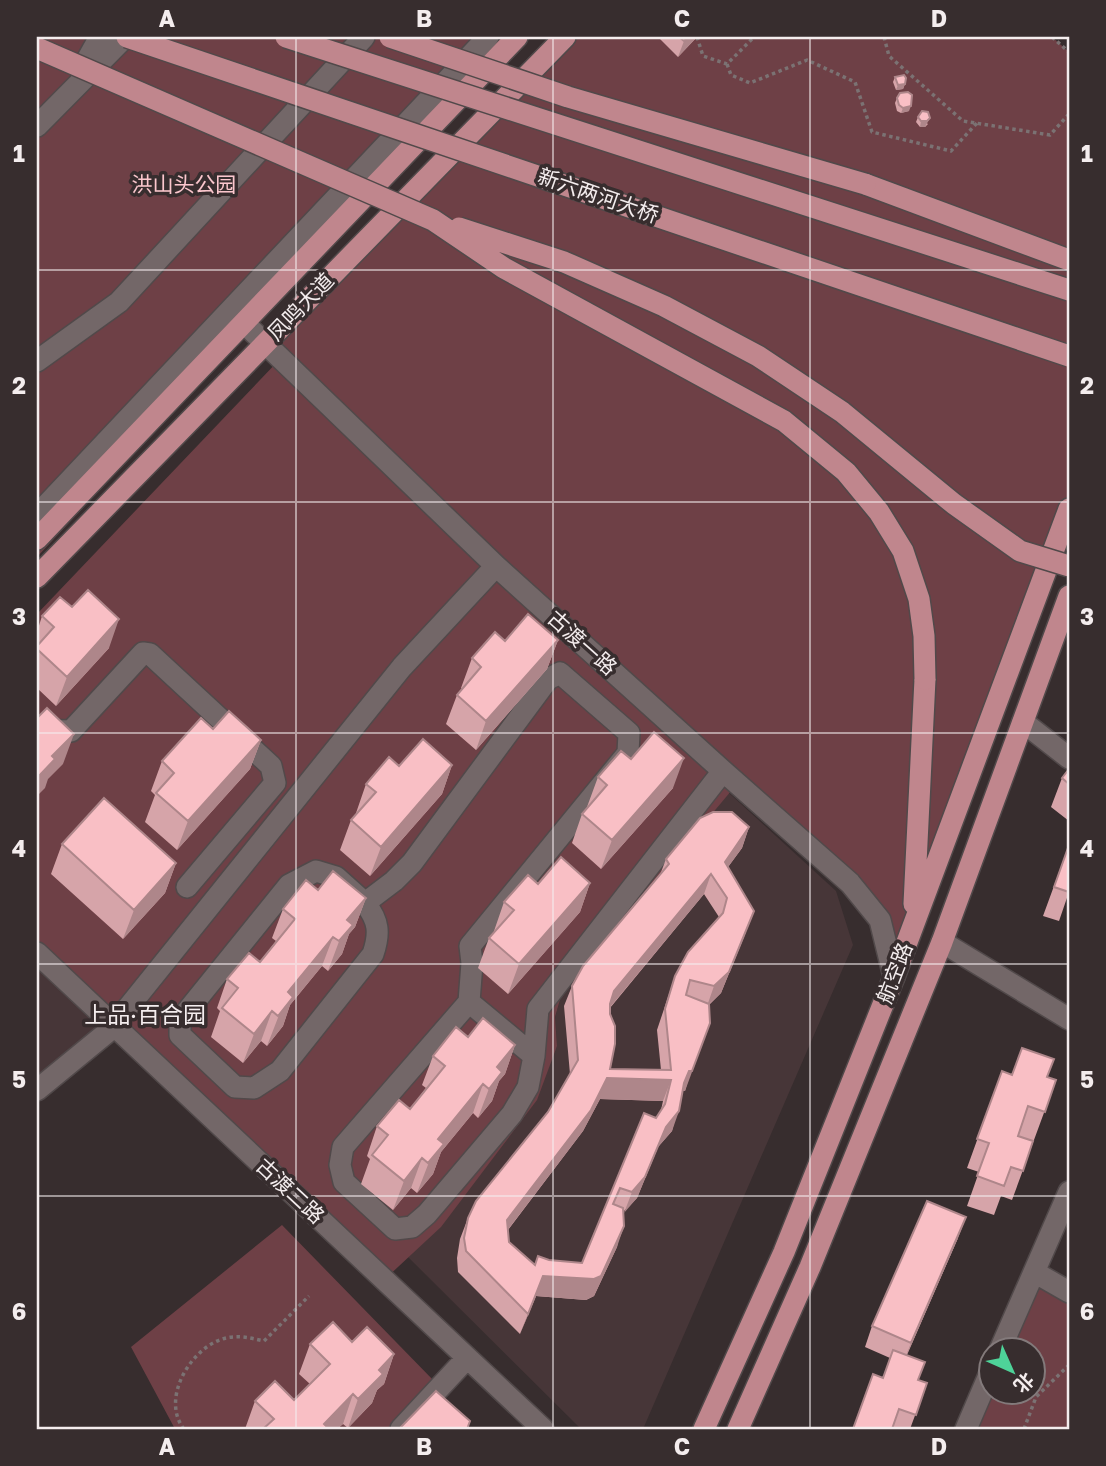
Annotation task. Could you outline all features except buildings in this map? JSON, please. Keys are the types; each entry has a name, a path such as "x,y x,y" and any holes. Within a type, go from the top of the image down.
{"main road":[{"name":"新六两河大桥","path":"126,37 1069,356"},
{"path":"286,37 1069,290"},
{"path":"390,37 568,97 865,184 1069,260"},
{"name":"凤鸣大道","path":"37,540 517,37"},
{"name":"凤鸣大道","path":"37,577 565,37"},
{"path":"37,48 433,220 564,262 664,306 758,356 842,412 954,504 1020,551 1069,566"},
{"path":"433,220 504,268 784,421 846,472 879,512 903,551 919,599 924,636 925,679 913,926"},
{"name":"航空路","path":"704,1429 785,1252 894,977 1069,509"},
{"name":"航空路","path":"738,1429 810,1267 942,942 1069,596"}],"street":[{"path":"37,113 65,97 100,37"},
{"path":"37,126 126,37"},
{"path":"37,361 119,302 364,37"},
{"path":"37,515 488,37"},
{"name":"古渡一路","path":"244,323 496,566 850,883 880,920 894,977"},
{"path":"37,1090 115,1026 402,667 496,566"},
{"path":"37,730 71,731 143,653 150,654 271,766 275,783 187,887"},
{"path":"365,904 412,863 548,679 560,673 629,733 628,753 470,946 472,963 469,1002 343,1146 340,1165 344,1182 395,1229 412,1227 427,1214 512,1114 528,1087 538,1009 723,771"},
{"path":"1023,722 1069,758"},
{"path":"167,869 209,907"},
{"path":"316,871 336,877 365,904 374,915 380,933 373,954 280,1071 254,1088 235,1087 180,1035 180,1020 289,885 316,871"},
{"path":"942,942 1069,1019"},
{"name":"古渡二路","path":"37,953 543,1429"},
{"path":"469,1002 534,1056"},
{"path":"1006,1336 1069,1192"},
{"path":"1034,1272 1069,1292"},
{"path":"401,1429 467,1358"},
{"path":"966,1429 976,1406"}],"path":[{"path":"697,37 703,56 727,64"},
{"path":"727,64 754,37"},
{"path":"884,37 889,56 963,121 1050,135 1069,114"},
{"path":"1052,37 1069,52"},
{"path":"727,64 731,75 750,83 807,60 855,82 872,132 951,152 977,123"},
{"path":"184,1429 177,1421 175,1410 180,1382 191,1362 208,1347 224,1338 243,1336 264,1341 309,1296"},
{"path":"1024,1429 1036,1397 1069,1365"}],"shaded area":[{"path":"729,793 836,891 853,945 643,1429 581,1429 408,1257 441,1226 504,1143 557,1046 555,1017 562,993"},
{"path":"37,959 115,1026 37,1090"}],"green space":[{"name":"洪山头公园","path":"37,37 522,37 37,557"},
{"path":"565,37 1052,37 1069,52 1069,509 894,977 880,920 737,784 562,993 555,1017 557,1046 537,1100 441,1227 384,1280 37,959 37,614 280,359 265,344"},
{"path":"282,1225 434,1381 389,1429 175,1429 131,1347"},
{"path":"1034,1272 1069,1292 1069,1429 966,1429 981,1406 1046,1406 1046,1336 1006,1336"}],"district":[{"name":"上品·百合园","path":"145,1015"}]}
